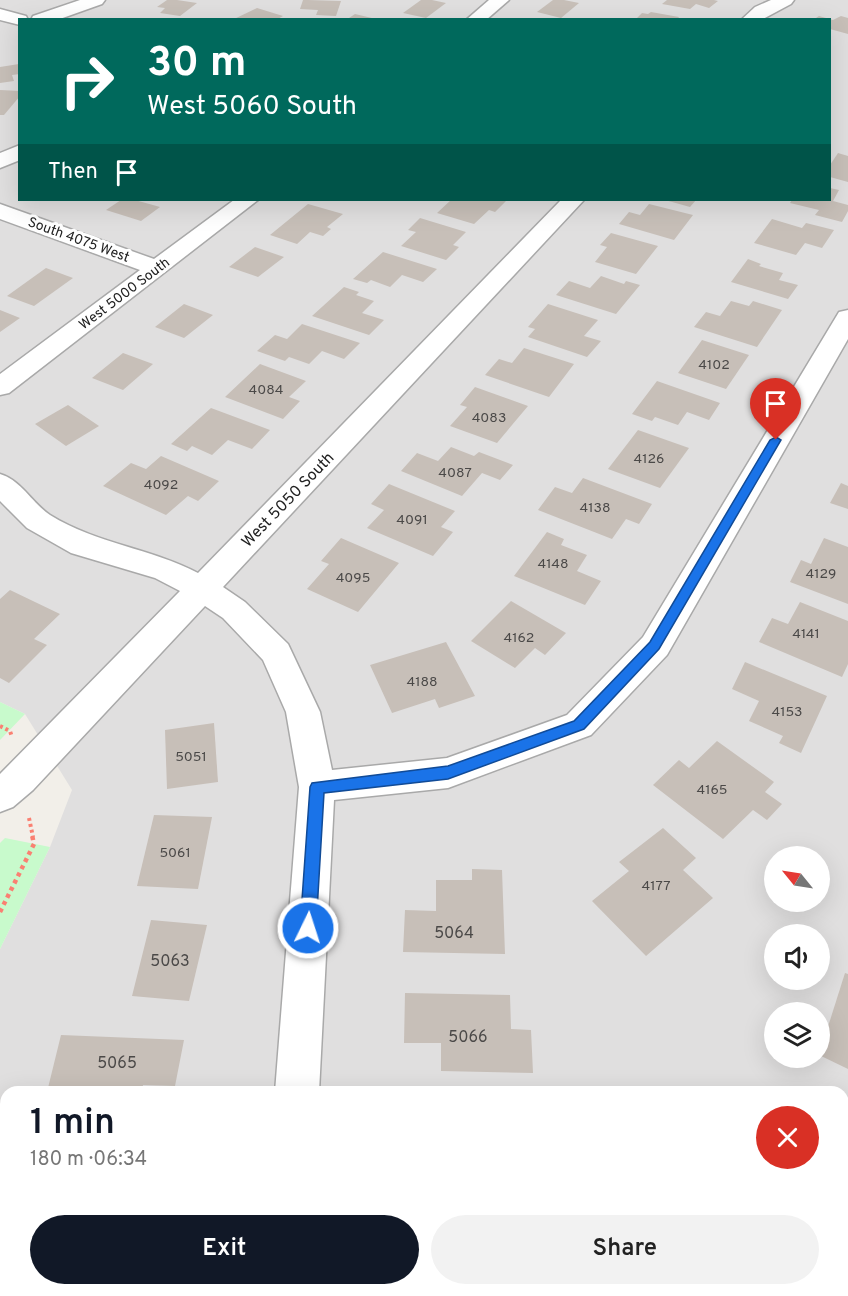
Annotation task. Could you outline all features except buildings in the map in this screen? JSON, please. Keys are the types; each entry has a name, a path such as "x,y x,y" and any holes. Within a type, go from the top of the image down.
{"street":[{"path":"45,18 96,0"},
{"path":"477,18 500,0"},
{"path":"752,18 785,0"},
{"path":"0,14 18,19"},
{"path":"0,162 18,152"},
{"name":"West 5000 South","path":"0,387 246,201"},
{"name":"West 5050 South","path":"0,796 20,779 572,201"},
{"name":"South 4075 West","path":"0,211 158,268"},
{"path":"317,787 448,772 579,725 655,646 848,317"},
{"path":"0,483 38,520 82,545 166,570 202,588 234,610 276,653 303,712 317,787 297,1086"}],"path":[{"path":"0,726 10,731 12,740"},
{"path":"0,912 34,844 28,818"}],"shaded area":[{"path":"0,0 848,0 848,1086 0,1086 0,949 50,847 72,790 25,714 0,702"}],"green space":[{"path":"0,702 25,714 0,740"},
{"path":"5,838 50,847 0,949 0,843"}],"route":[{"path":"308,928 317,787 448,772 579,725 655,646 776,440"}]}
